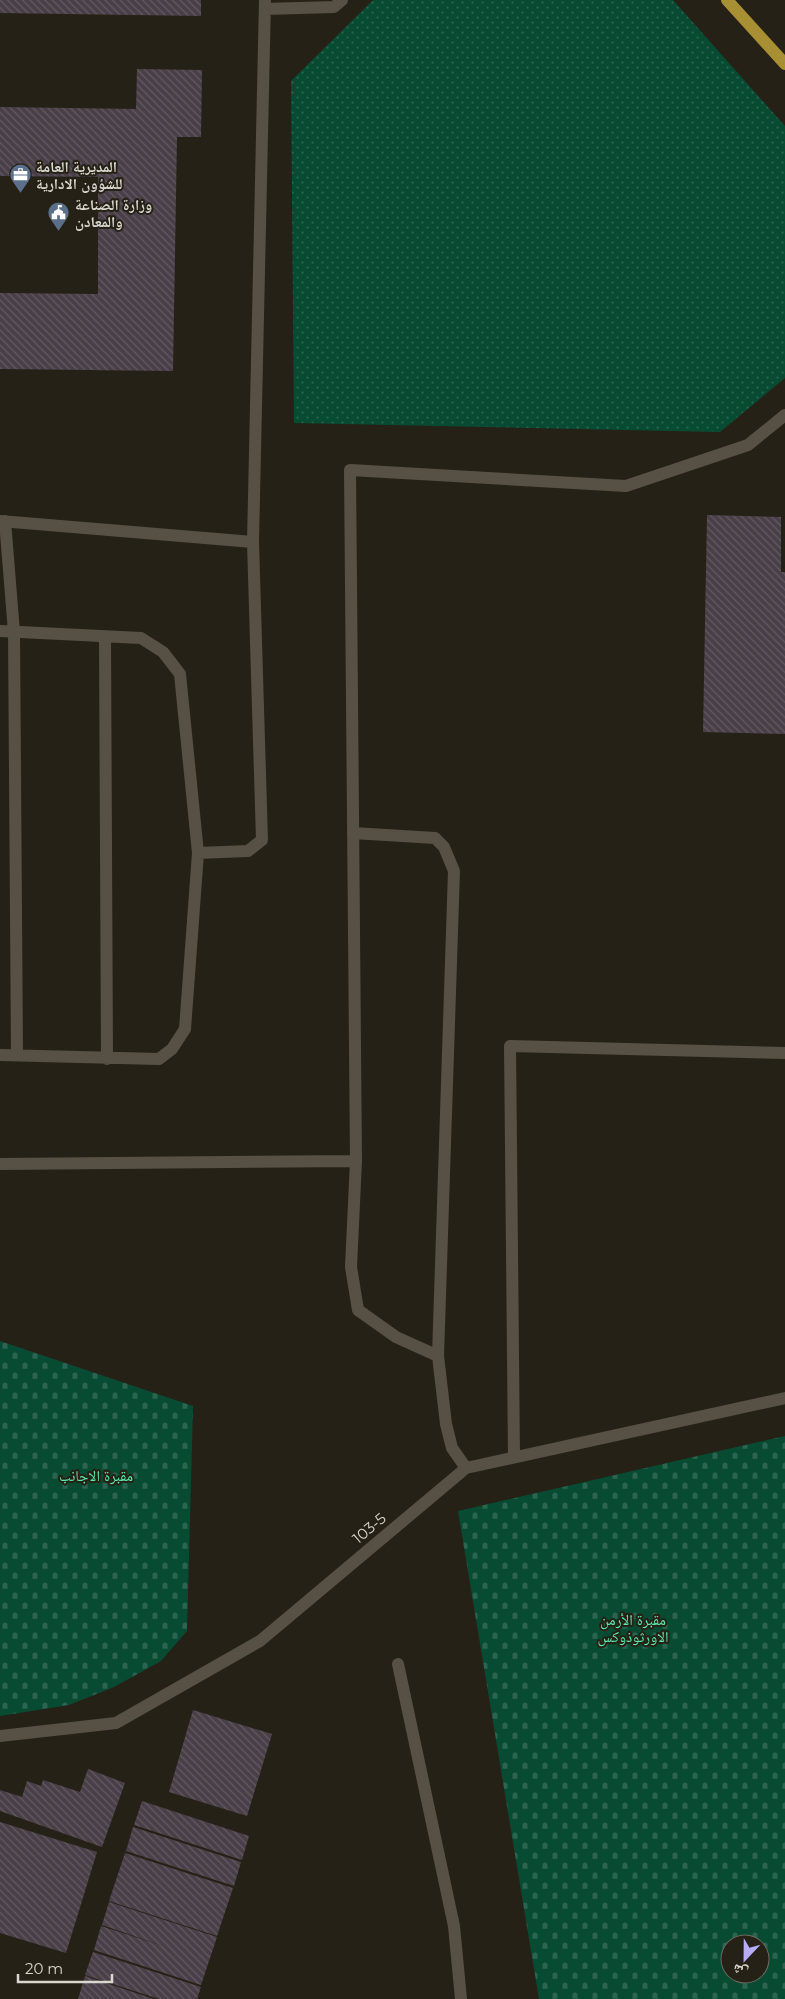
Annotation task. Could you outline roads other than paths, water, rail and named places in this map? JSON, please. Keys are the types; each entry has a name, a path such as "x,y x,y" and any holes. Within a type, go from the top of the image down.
{"main road":[{"path":"727,0 785,64"}],"street":[{"path":"198,853 248,852 262,840 253,542 265,5 334,7 342,0"},
{"path":"438,1356 396,1337 358,1310 351,1268 356,1161 350,470 626,486 748,445 785,415"},
{"path":"17,1055 14,632 2,521 253,542"},
{"path":"0,631 141,638 163,652 180,674 198,853 185,1028 172,1050 159,1059 0,1055"},
{"path":"105,637 107,1059"},
{"path":"353,833 434,838 444,847 454,871 438,1356 446,1424 452,1448 466,1468"},
{"path":"514,1457 510,1046 785,1052"},
{"path":"0,1164 356,1161"},
{"name":"103-5","path":"0,1736 116,1723 260,1641 466,1468 785,1398"},
{"path":"398,1664 454,1926 461,1999"}],"place":[{"name":"المديرية العامة للشؤون الادارية","path":"20,194"},
{"name":"وزارة الصناعة والمعادن","path":"59,232"}],"park label":[{"name":"مقبرة الاجانب","path":"96,1475"},
{"name":"مقبرة الأرمن الاورثوذوكس","path":"633,1628"}]}
